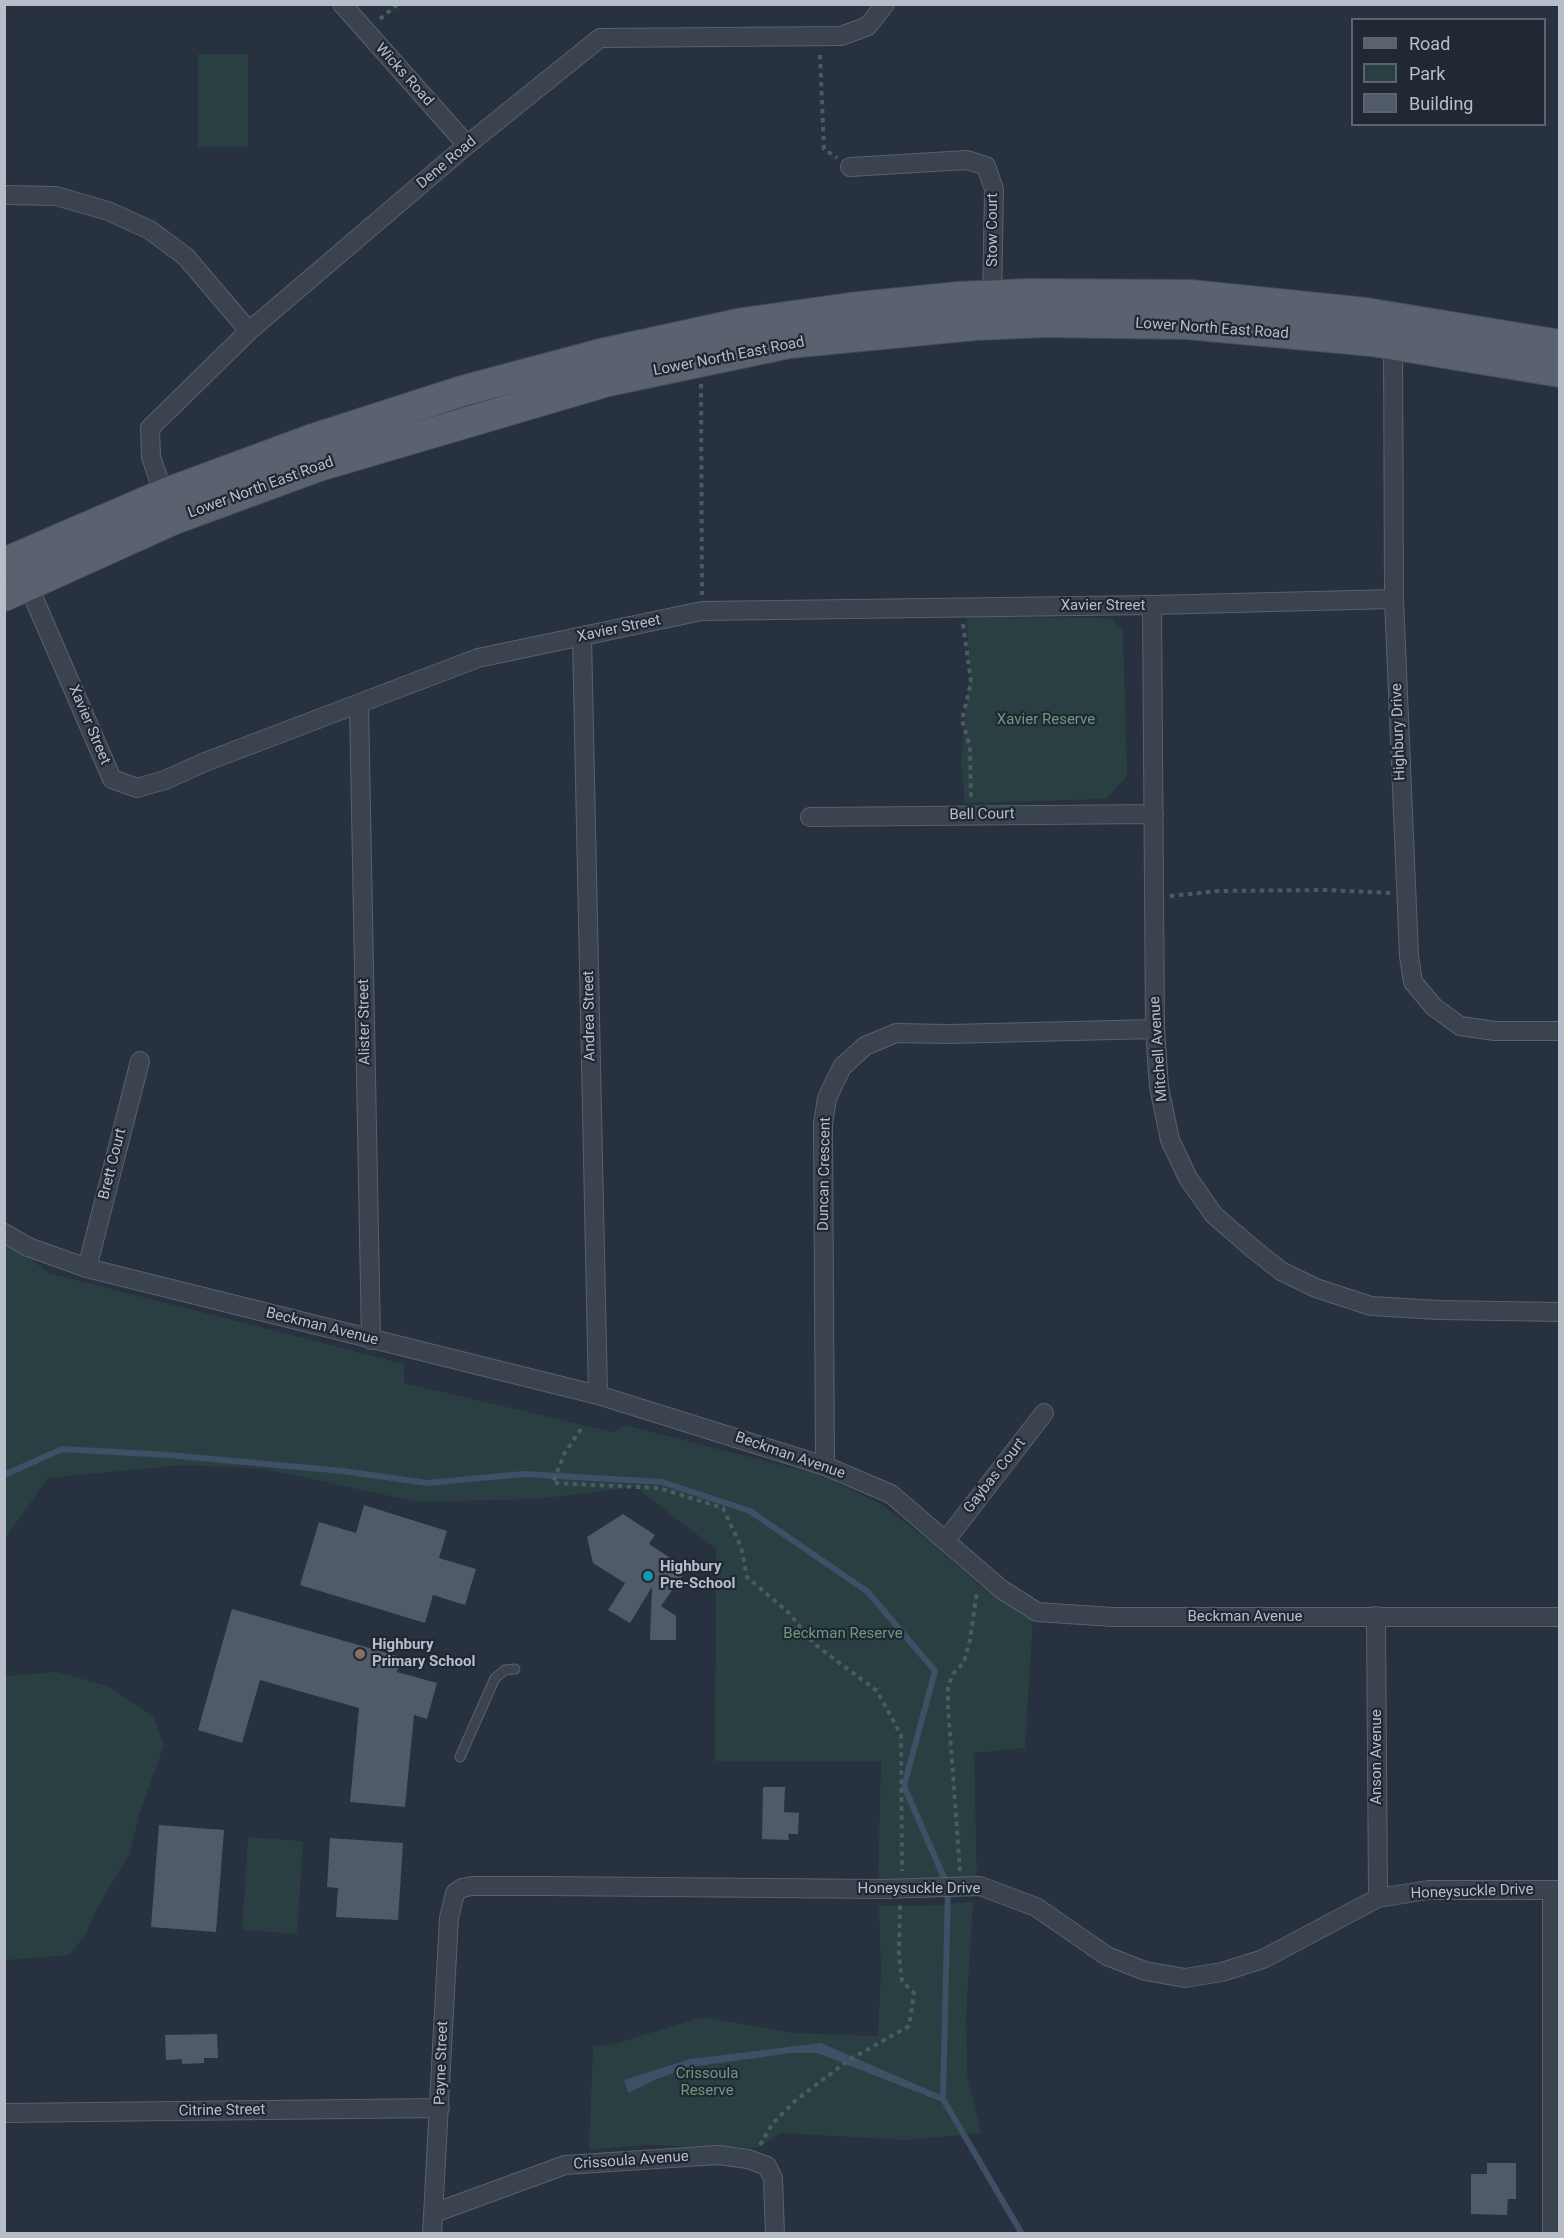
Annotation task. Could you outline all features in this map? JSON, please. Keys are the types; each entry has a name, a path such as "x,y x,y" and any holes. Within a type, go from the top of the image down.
{"main road":[{"name":"Lower North East Road","path":"16,590 168,507 310,440 462,391 601,354 743,323 850,308 993,310 1044,322 1393,331 1560,345"},
{"name":"Lower North East Road","path":"1393,331 1560,372"},
{"name":"Lower North East Road","path":"11,560 168,507"}],"street":[{"name":"Wicks Road","path":"342,4 467,145"},
{"name":"Dene Road","path":"168,507 151,457 150,428 249,331 467,145 600,38 841,36 868,26 885,4"},
{"name":"Stow Court","path":"850,167 967,160 986,166 994,189 993,310"},
{"path":"4,195 56,196 108,211 150,230 186,257 249,331"},
{"name":"Highbury Drive","path":"1393,331 1394,600 1409,956 1413,982 1434,1007 1460,1026 1495,1031 1560,1031"},
{"name":"Xavier Street","path":"11,560 16,590 112,779 137,788 165,780 205,762 478,658 702,612 1394,600"},
{"name":"Mitchell Avenue","path":"1152,605 1155,1029 1159,1087 1170,1140 1188,1178 1214,1215 1281,1271 1316,1288 1371,1306 1439,1310 1560,1312"},
{"name":"Andrea Street","path":"582,637 598,1395"},
{"name":"Alister Street","path":"358,705 371,1340"},
{"name":"Bell Court","path":"810,817 1154,814"},
{"name":"Duncan Crescent","path":"825,1466 823,1124 827,1098 842,1067 865,1046 896,1033 949,1034 1155,1029"},
{"name":"Brett Court","path":"87,1268 140,1061"},
{"name":"Beckman Avenue","path":"4,1233 28,1247 87,1268 598,1395 825,1466 891,1494 979,1569 1037,1612 1112,1617 1560,1617"},
{"name":"Gaybas Court","path":"946,1540 1044,1413"},
{"name":"Anson Avenue","path":"1376,1616 1378,1898"},
{"name":"Honeysuckle Drive","path":"455,1893 462,1888 483,1886 901,1888 980,1886 1036,1907 1107,1956 1145,1971 1185,1978 1222,1972 1263,1959 1378,1898 1428,1890 1556,1890"},
{"path":"1552,2234 1556,1890"},
{"name":"Payne Street","path":"432,2234 449,1918 455,1893"},
{"name":"Citrine Street","path":"4,2114 440,2108"},
{"name":"Crissoula Avenue","path":"434,2213 565,2165 718,2156 748,2158"},
{"path":"748,2158 767,2166 773,2178 776,2234"}],"lane":[{"path":"460,1757 495,1678 505,1670 515,1669"}],"path":[{"path":"819,36 824,149 850,167"},
{"path":"701,377 702,612"},
{"path":"962,607 963,633 971,682 962,720 970,747 971,816"},
{"path":"1155,896 1218,891 1325,890 1406,894"},
{"path":"581,1429 564,1454 553,1483 659,1488 723,1508 741,1547 747,1577 789,1613 813,1643 877,1691 901,1735 903,1853 899,1955 902,1981 914,1993 909,2026 849,2060 796,2100 773,2123 758,2148 748,2158"},
{"path":"960,1887 948,1688 953,1674 964,1662 970,1640 979,1569"}],"green space":[{"path":"198,54 248,54 248,147 198,147"},
{"name":"Xavier Reserve","path":"967,617 1111,618 1123,631 1127,776 1106,799 965,803 961,761 969,682"},
{"name":"Beckman Reserve","path":"5,1240 49,1273 404,1364 404,1383 614,1432 625,1425 818,1474 881,1504 929,1541 978,1584 1020,1614 1033,1620 1025,1748 974,1753 977,1882 878,1884 881,1761 715,1761 716,1549 635,1487 537,1499 418,1502 265,1469 183,1465 48,1478 5,1539"},
{"path":"57,1672 108,1686 154,1717 164,1745 139,1815 129,1855 95,1912 86,1935 69,1955 7,1960 4,1959 5,1676"},
{"path":"248,1837 303,1841 297,1934 242,1930"},
{"name":"Crissoula Reserve","path":"973,1902 966,2017 967,2075 981,2133 908,2140 781,2133 758,2148 645,2145 589,2150 593,2046 610,2045 703,2017 794,2033 878,2036 881,1969 879,1906 924,1906"}],"water":[{"path":"821,2043 945,2097 940,2101 817,2053 792,2053 690,2067 628,2093 624,2080 690,2059"}],"building":[{"path":"364,1505 447,1531 439,1558 476,1569 465,1605 433,1595 425,1623 300,1585 319,1522 356,1533"},
{"name":"Highbury Pre-School","path":"623,1514 655,1535 649,1544 687,1569 661,1606 676,1616 676,1640 650,1640 652,1587 630,1623 608,1610 625,1583 593,1563 587,1537"},
{"path":"232,1609 401,1657 397,1672 437,1683 427,1719 414,1715 405,1807 350,1802 359,1708 260,1680 242,1743 198,1730"},
{"path":"763,1787 785,1787 784,1812 799,1813 798,1834 788,1834 789,1840 762,1839"},
{"path":"159,1825 224,1830 216,1932 151,1927"},
{"path":"330,1838 403,1843 398,1920 336,1917 338,1888 327,1887"},
{"path":"217,2034 218,2058 204,2058 204,2063 182,2064 182,2059 166,2060 165,2035"},
{"path":"1487,2163 1516,2163 1516,2199 1508,2199 1507,2215 1471,2214 1471,2174 1487,2174"}],"waterway":[{"path":"4,1475 62,1449 169,1455 343,1471 427,1483 524,1474 662,1482 750,1511 868,1592 935,1671 904,1786 948,1887 943,2099 1022,2234"}],"place":[{"name":"Highbury Pre-School","path":"648,1576"},
{"name":"Highbury Primary School","path":"360,1654"}]}
